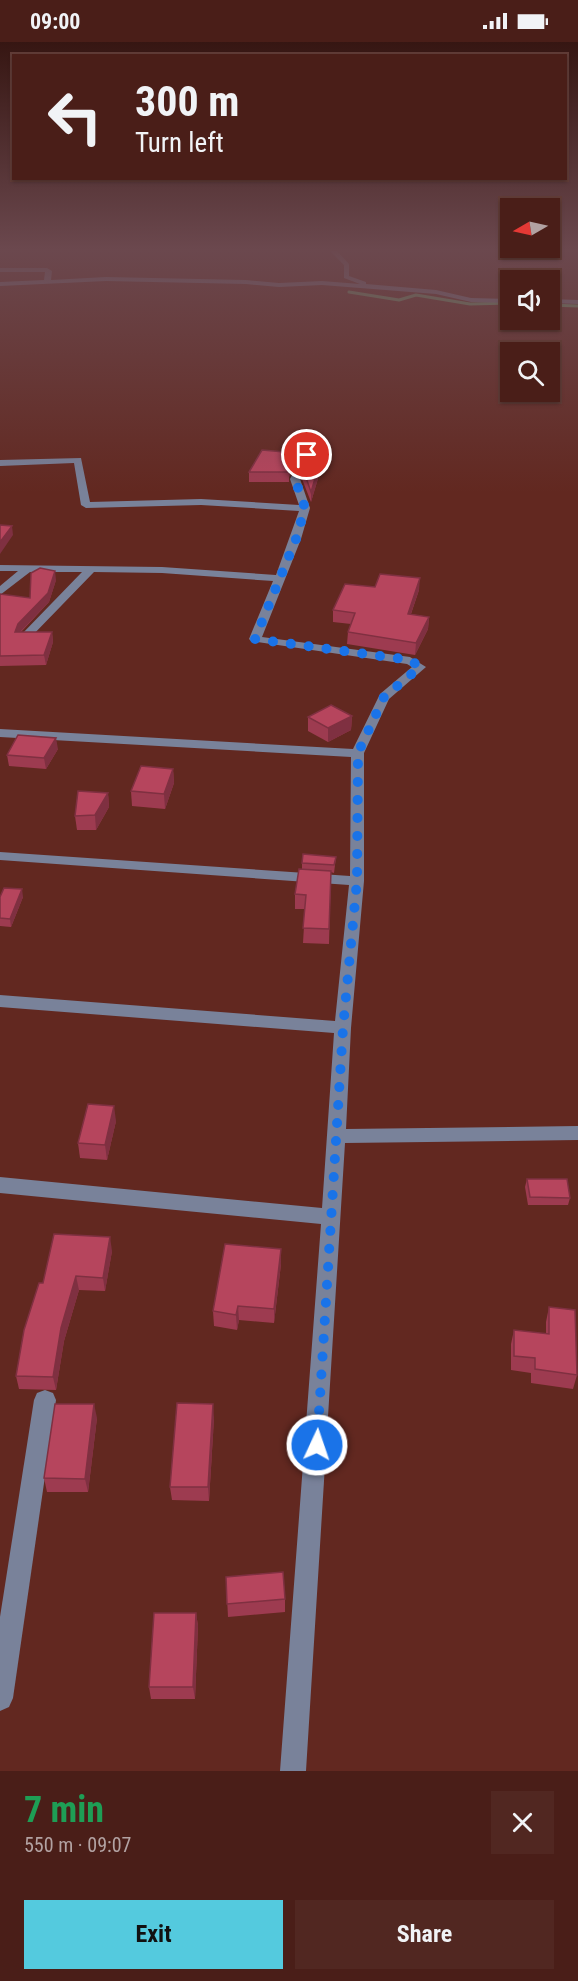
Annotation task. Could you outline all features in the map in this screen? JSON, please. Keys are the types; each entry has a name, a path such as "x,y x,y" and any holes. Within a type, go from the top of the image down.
{"street":[{"path":"293,1771 343,1028 357,881 358,753 384,697 420,667 410,660 255,639 296,539 305,508 295,479 307,455"},
{"path":"0,463 78,460 86,505 201,502 305,508"},
{"path":"0,568 162,570 279,578"},
{"path":"0,592 27,569"},
{"path":"25,637 90,570"},
{"path":"0,733 358,753"},
{"path":"0,856 357,881"},
{"path":"0,1001 343,1028"},
{"path":"336,1136 578,1133"},
{"path":"0,1185 331,1217"},
{"path":"0,1698 45,1400"}],"building":[{"path":"262,450 296,453 288,468 289,472 249,472"},
{"path":"310,454 322,455 311,492 303,469"},
{"path":"0,525 12,526 0,542"},
{"path":"40,568 55,571 48,593 18,624 15,632 52,632 44,655 0,656 0,594 30,598 31,573"},
{"path":"380,574 420,578 408,614 429,617 416,643 348,632 355,613 333,610 345,584 375,587"},
{"path":"331,705 352,716 328,728 308,717"},
{"path":"18,735 56,738 44,758 7,755"},
{"path":"141,766 173,769 164,794 131,791"},
{"path":"78,791 108,793 95,815 75,816"},
{"path":"303,854 336,857 334,865 302,863"},
{"path":"299,869 331,871 329,929 303,928 306,895 295,894"},
{"path":"4,888 22,889 10,919 0,918 0,897"},
{"path":"88,1104 114,1106 105,1145 78,1143"},
{"path":"527,1179 567,1179 570,1198 530,1197"},
{"path":"54,1234 110,1237 103,1278 76,1276 61,1328 53,1377 16,1376 24,1330 39,1283 43,1283"},
{"path":"225,1244 281,1249 274,1309 238,1306 236,1315 213,1311"},
{"path":"549,1307 575,1310 577,1375 535,1369 535,1358 514,1356 514,1330 549,1334"},
{"path":"177,1403 213,1404 208,1487 170,1487"},
{"path":"55,1404 94,1404 85,1479 44,1478"},
{"path":"283,1572 285,1599 227,1604 226,1577"},
{"path":"154,1613 196,1613 193,1687 149,1687"}],"route":[{"path":"307,455 295,479 305,508 296,539 255,639 410,660 420,667 384,697 358,753 357,881 343,1028 317,1445"}]}
